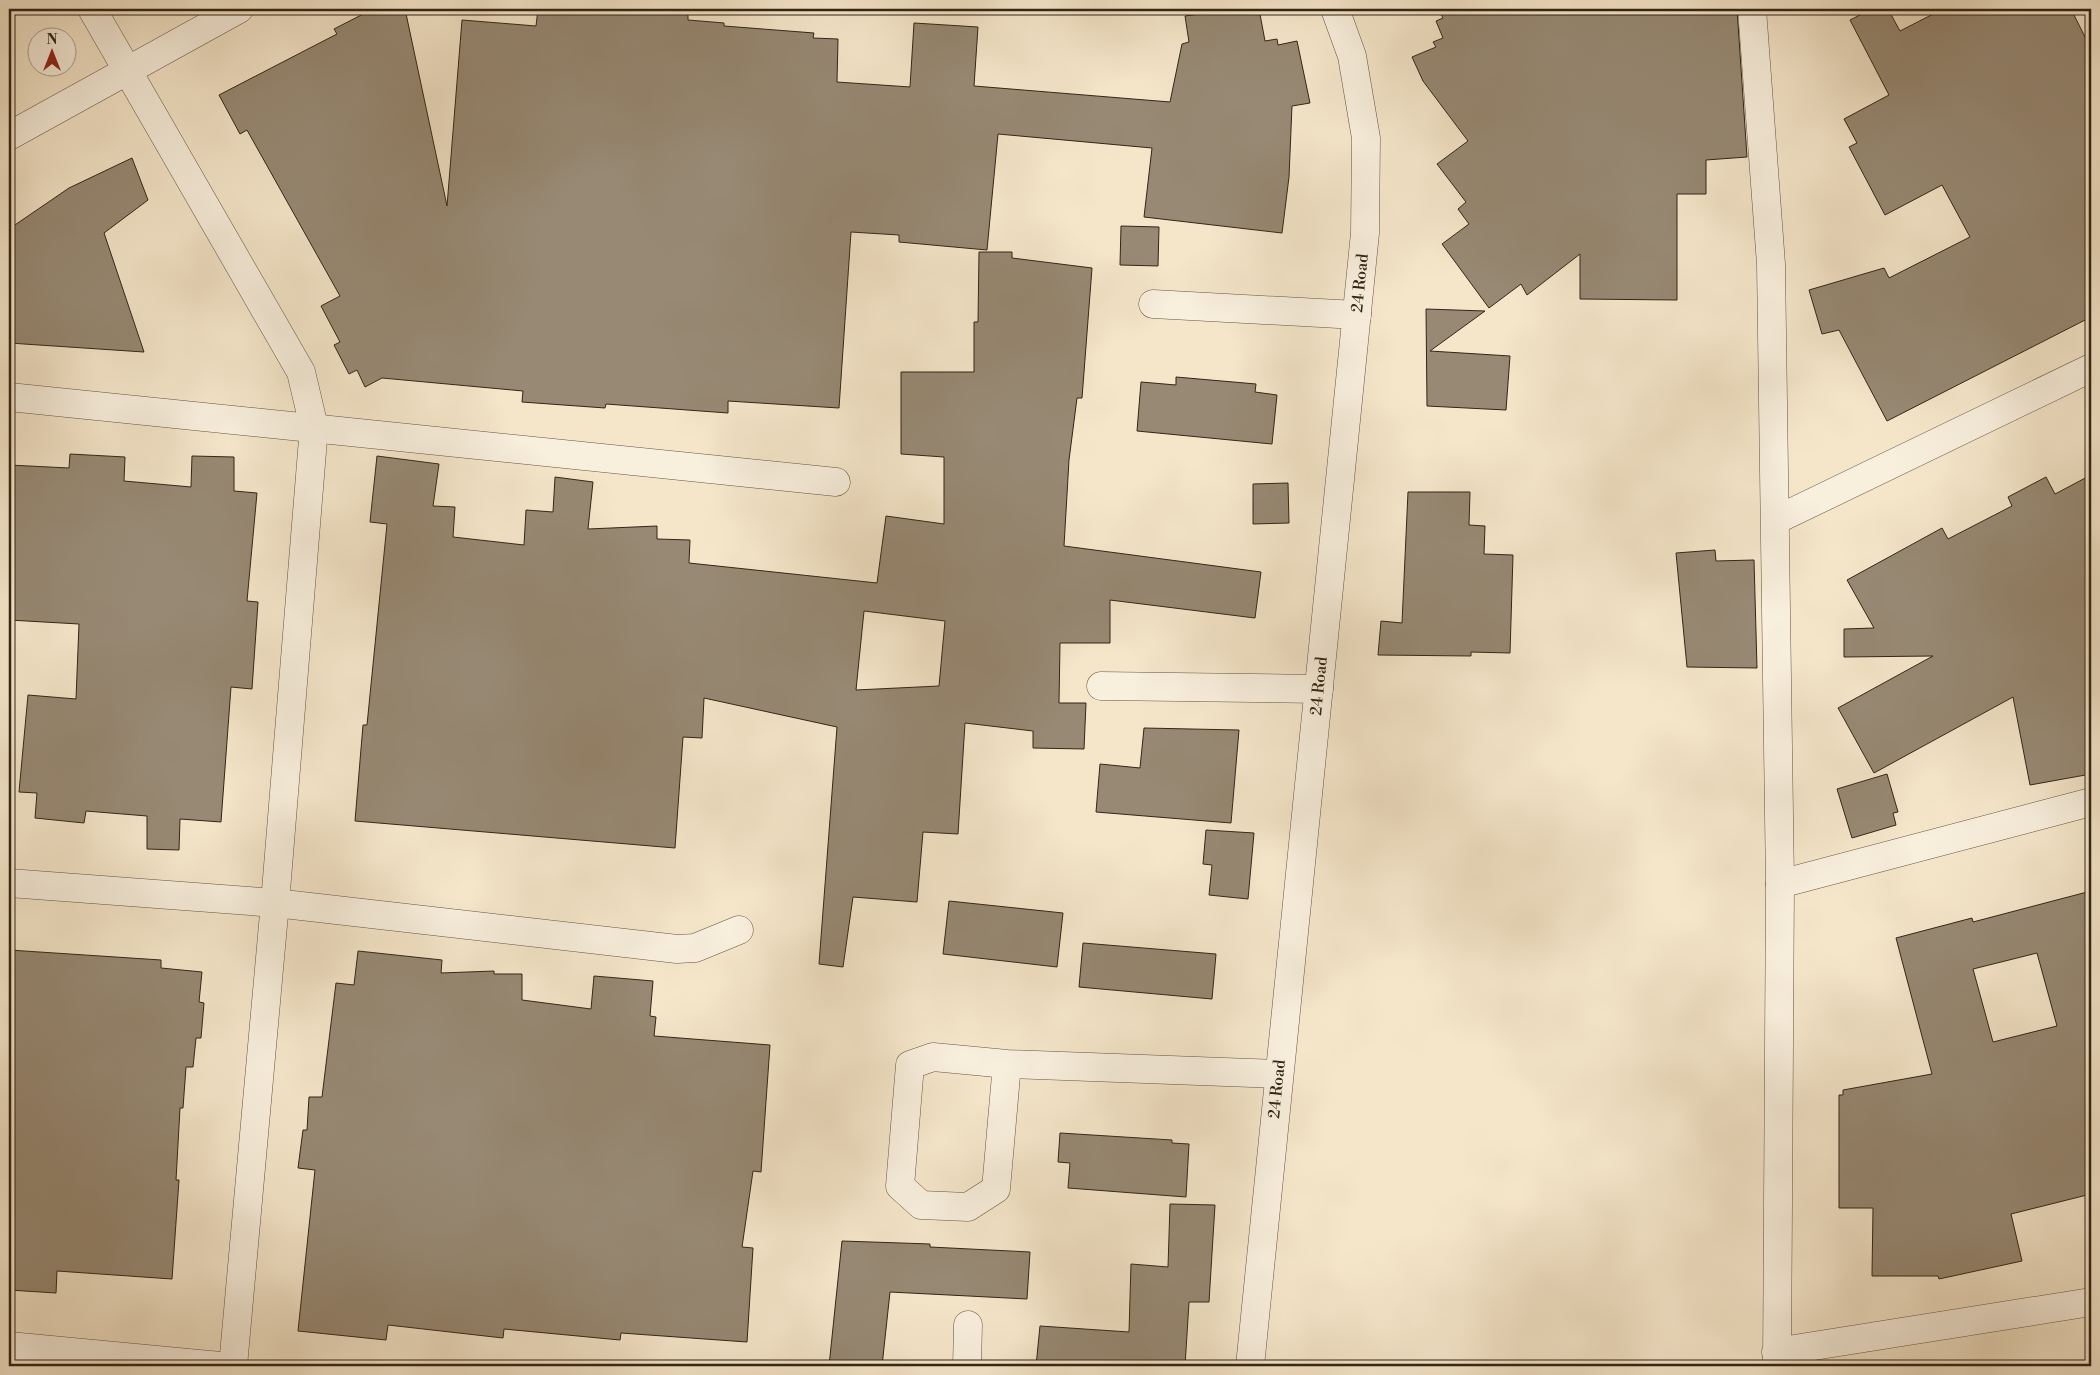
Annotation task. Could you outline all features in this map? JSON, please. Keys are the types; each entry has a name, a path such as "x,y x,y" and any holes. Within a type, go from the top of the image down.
{"street":[{"path":"92,9 301,372 314,427 275,904 233,1366"},
{"path":"9,136 239,9"},
{"name":"24 Road","path":"1250,1366 1365,233 1366,138 1352,56 1335,9"},
{"path":"1752,9 1772,264 1780,884 1777,1359 2091,1302"},
{"path":"1153,304 1357,315"},
{"path":"1776,520 2091,368"},
{"path":"9,397 836,482"},
{"path":"1101,686 1318,688"},
{"path":"1780,884 2091,802"},
{"path":"9,882 275,904 677,949 695,948 739,930"},
{"path":"1007,1064 996,1189 968,1207 922,1205 900,1186 910,1065 933,1057 1007,1064 1279,1074"},
{"path":"967,1366 968,1325"},
{"path":"9,1346 220,1366"}],"building":[{"path":"373,9 405,9 447,206 462,20 536,26 538,9 688,9 688,20 724,23 724,26 814,33 813,38 838,39 837,82 910,87 914,23 978,27 974,86 1170,102 1182,44 1189,42 1185,16 1236,9 1259,9 1265,41 1277,39 1278,45 1297,41 1310,103 1292,106 1289,177 1282,233 1144,217 1152,148 998,134 987,250 899,242 899,235 851,232 839,408 728,401 728,413 606,404 605,408 522,402 523,391 382,378 365,387 357,370 349,374 334,345 340,342 321,306 340,296 247,130 240,134 219,95 337,34 334,29"},
{"path":"1438,9 1737,9 1747,157 1706,160 1706,194 1677,194 1677,300 1580,299 1580,254 1527,295 1521,284 1489,308 1442,244 1469,224 1458,209 1466,202 1437,164 1468,141 1423,81 1412,57 1436,47 1433,42 1443,38 1436,21 1443,18"},
{"path":"1872,9 1888,9 1900,31 1943,9 2071,9 2091,49 2091,317 1887,421 1839,330 1822,334 1809,290 1884,268 1889,278 1970,237 1942,185 1885,215 1849,147 1857,143 1844,119 1889,95 1850,20"},
{"path":"132,158 148,200 104,233 144,352 9,343 9,229 69,188"},
{"path":"1121,226 1159,227 1158,266 1120,265"},
{"path":"979,252 1012,252 1012,258 1092,268 1082,398 1077,398 1069,460 1064,546 1261,572 1255,618 1110,600 1110,643 1060,643 1059,703 1086,703 1084,749 1033,748 1033,731 965,723 958,834 923,832 917,902 853,897 843,967 819,964 837,727 704,698 702,738 683,737 675,848 355,821 363,725 367,725 387,524 370,522 377,456 439,464 433,506 455,507 453,537 524,545 526,510 553,512 555,477 593,482 588,529 657,526 657,539 690,540 689,563 877,583 886,516 944,524 944,457 901,454 901,372 974,372 974,322 978,322","holes":["864,611 945,621 939,686 856,690"]},
{"path":"1426,309 1485,311 1430,351 1510,356 1506,410 1427,406"},
{"path":"1176,377 1256,384 1255,392 1277,395 1272,444 1137,431 1141,382 1176,385"},
{"path":"70,454 125,457 124,481 191,487 192,456 234,457 234,491 257,493 247,601 258,602 252,689 231,687 221,822 180,819 179,850 147,849 147,816 86,811 84,823 35,818 37,793 19,792 28,695 76,699 79,624 9,620 9,465 69,468"},
{"path":"2091,475 2091,774 2030,785 2013,697 1874,773 1838,708 1933,656 1844,657 1844,629 1874,628 1847,580 1942,528 1948,539 2012,506 2008,497 2046,477 2055,494"},
{"path":"1288,483 1289,523 1253,524 1253,484"},
{"path":"1408,492 1470,492 1469,525 1485,526 1484,554 1513,555 1510,653 1471,652 1471,656 1378,655 1381,621 1402,623"},
{"path":"1715,550 1716,561 1754,560 1757,668 1687,667 1676,553"},
{"path":"1144,728 1239,730 1231,823 1096,812 1100,764 1140,768"},
{"path":"1887,774 1898,812 1893,813 1896,825 1852,838 1837,789"},
{"path":"1206,830 1254,833 1248,899 1209,895 1212,865 1203,864"},
{"path":"2091,891 2091,1194 2011,1214 2022,1261 1939,1279 1938,1276 1872,1276 1873,1208 1839,1208 1839,1095 1843,1095 1843,1090 1932,1074 1896,938 1972,918 1973,922","holes":["2037,953 2057,1026 1993,1042 1973,969"]},
{"path":"949,901 1063,913 1057,967 943,954"},
{"path":"1083,943 1216,954 1212,999 1079,987"},
{"path":"9,950 161,960 161,968 202,972 199,1002 204,1003 201,1038 196,1038 193,1067 186,1067 183,1108 180,1108 176,1180 179,1180 172,1279 57,1271 56,1293 9,1290"},
{"path":"358,951 442,960 441,973 494,971 494,974 522,974 522,1000 591,1009 594,976 653,981 650,1016 656,1017 654,1036 770,1045 761,1172 753,1171 742,1247 753,1248 747,1342 621,1333 620,1340 504,1329 503,1338 388,1325 386,1340 298,1331 315,1170 298,1168 303,1130 307,1130 309,1097 322,1097 336,983 354,985"},
{"path":"1060,1133 1172,1140 1172,1143 1189,1144 1186,1197 1068,1188 1070,1163 1058,1162"},
{"path":"1170,1204 1215,1205 1209,1302 1189,1302 1185,1366 1036,1366 1040,1326 1129,1332 1131,1264 1168,1267"},
{"path":"842,1241 930,1244 930,1247 1030,1252 1027,1299 890,1292 882,1366 829,1366"}]}
